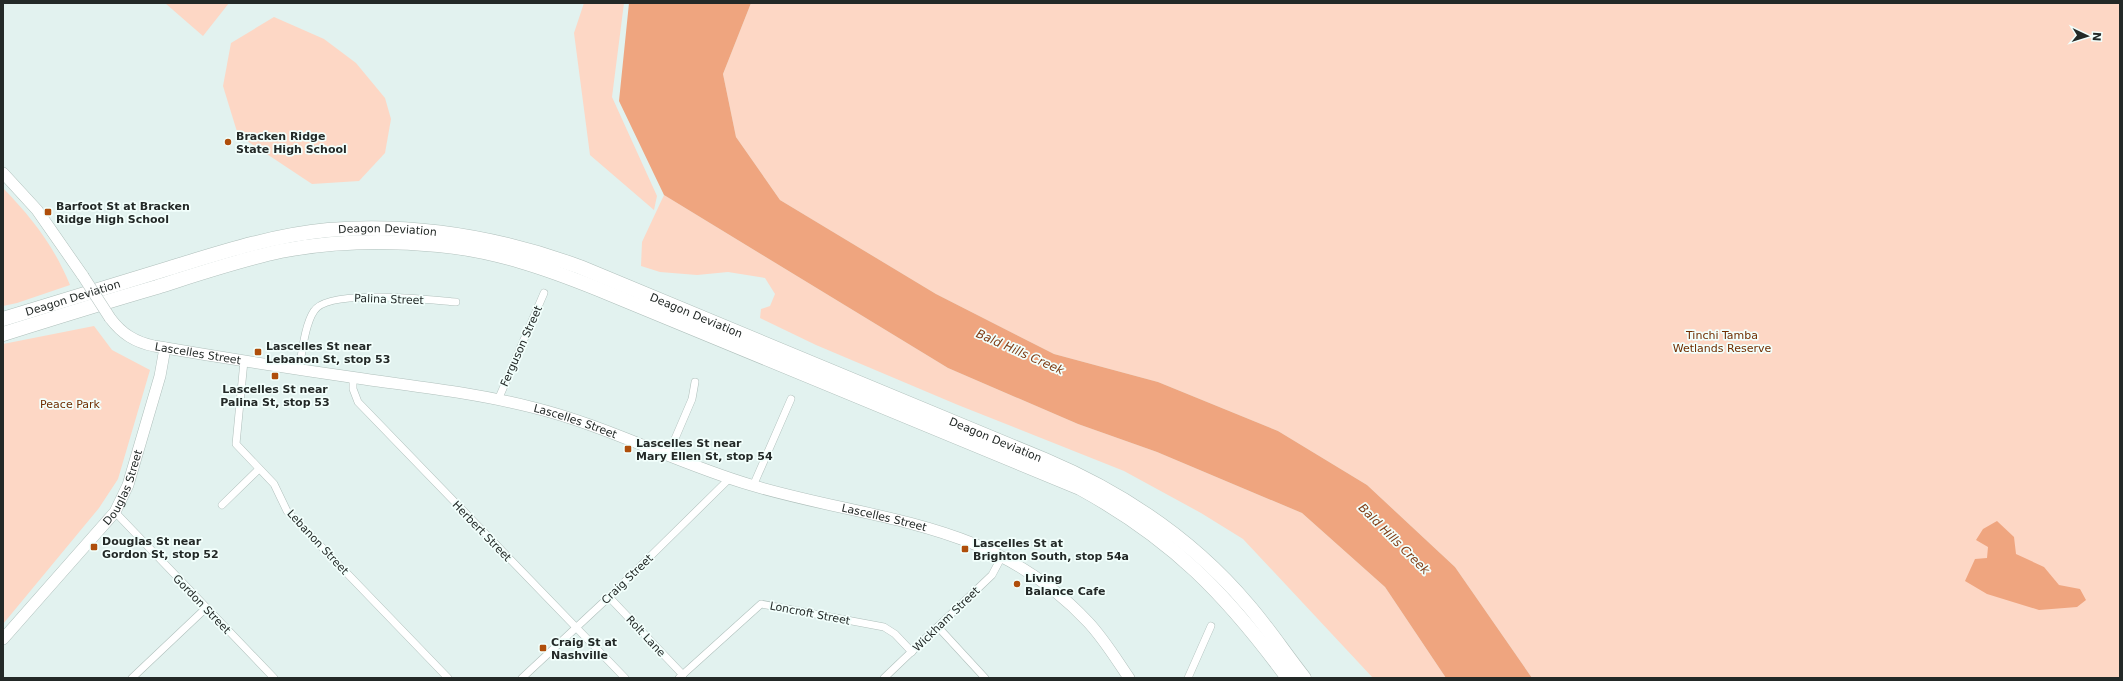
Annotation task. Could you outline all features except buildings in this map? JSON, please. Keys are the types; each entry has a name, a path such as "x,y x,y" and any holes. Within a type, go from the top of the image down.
{"highway":[{"name":"Deagon Deviation","path":"3,319 247,244 303,233 355,228 403,228 447,232 505,243 580,267 1045,460 1107,490 1165,527 1219,574 1260,619 1304,678"},
{"name":"Deagon Deviation","path":"3,334 254,257 309,246 360,242 411,243 464,248 511,258 559,273 1080,488 1128,516 1178,552 1207,579 1238,613 1288,678"}],"street":[{"name":"Lascelles Street","path":"3,173 37,210 110,318 123,333 143,344 299,370 498,400 566,417 753,486 922,526 959,537 1002,556 1035,576 1071,605 1096,631 1129,678"},
{"name":"Ferguson Street","path":"498,400 544,293"},
{"name":"Palina Street","path":"299,370 311,317 320,304 349,297 456,302"},
{"name":"Douglas Street","path":"3,639 114,512 128,484 160,376 164,348"},
{"name":"Lebanon Street","path":"244,361 236,444 274,484 287,511 448,678"},
{"name":"Herbert Street","path":"353,377 353,390 358,402 625,678"},
{"path":"668,455 692,399 695,382"},
{"path":"753,486 791,399"},
{"path":"222,505 259,469"},
{"name":"Craig Street","path":"522,678 609,597 730,478"},
{"name":"Gordon Street","path":"114,512 274,678"},
{"name":"Wickham Street","path":"884,678 992,575 1002,556"},
{"name":"Rolt Lane","path":"609,597 681,677"},
{"name":"Loncroft Street","path":"681,677 761,604 884,627 895,634 912,652"},
{"path":"132,678 206,608"},
{"path":"1188,678 1211,626"},
{"path":"938,628 985,678"}],"green space":[{"path":"165,3 229,3 203,36"},
{"path":"584,3 624,3 612,97 657,196 654,210 590,155 574,33"},
{"name":"Tinchi Tamba Wetlands Reserve","path":"751,3 2120,3 2120,678 1532,678 1455,567 1367,485 1278,431 1158,382 1054,354 936,294 780,200 736,137 723,74"},
{"path":"274,17 324,39 356,63 385,98 391,119 385,153 359,181 312,184 238,135 223,86 231,43"},
{"path":"3,188 41,233 57,258 70,285 17,303 3,306"},
{"path":"664,195 948,368 1078,424 1157,452 1302,513 1385,587 1446,678 1373,678 1243,539 1201,513 1124,471 958,405 816,345 760,318 761,309 770,306 775,294 765,278 728,272 697,275 660,272 641,266 642,242"},
{"name":"Peace Park","path":"94,326 112,350 150,370 118,479 99,508 3,624 3,344"}],"water":[{"name":"Bald Hills Creek","path":"629,3 751,3 723,74 736,137 780,200 936,294 1054,354 1158,382 1278,431 1367,485 1455,567 1532,678 1446,678 1385,587 1302,513 1157,452 1078,424 948,368 664,195 619,101"},
{"path":"1997,521 2014,537 2016,554 2044,567 2059,585 2080,589 2086,600 2077,607 2039,610 1987,594 1965,581 1975,559 1987,558 1988,547 1976,540 1983,529"}],"place":[{"name":"Bracken Ridge State High School","path":"228,142"},
{"name":"Barfoot St at Bracken Ridge High School","path":"48,212"},
{"name":"Lascelles St near Lebanon St, stop 53","path":"258,352"},
{"name":"Lascelles St near Palina St, stop 53","path":"275,376"},
{"name":"Lascelles St near Mary Ellen St, stop 54","path":"628,449"},
{"name":"Douglas St near Gordon St, stop 52","path":"94,547"},
{"name":"Lascelles St at Brighton South, stop 54a","path":"965,549"},
{"name":"Living Balance Cafe","path":"1017,584"},
{"name":"Craig St at Nashville","path":"543,648"}]}
